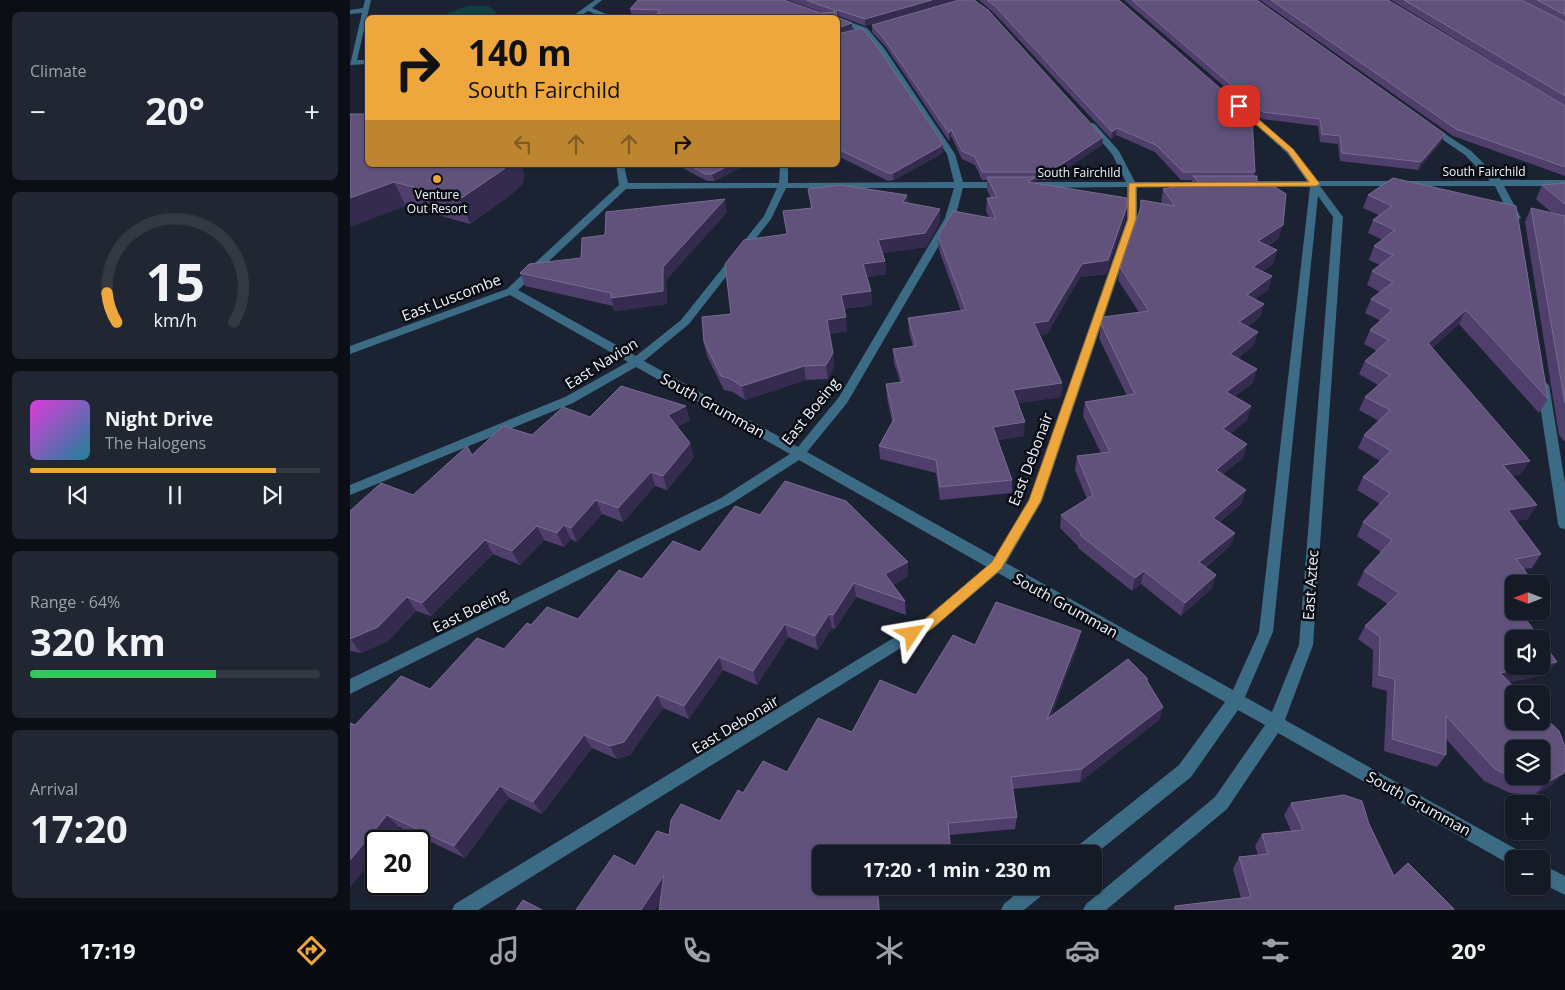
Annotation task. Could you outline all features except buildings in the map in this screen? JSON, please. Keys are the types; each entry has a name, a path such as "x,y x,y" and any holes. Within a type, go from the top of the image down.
{"lane":[{"path":"365,62 351,63 368,0"},
{"path":"577,15 599,0"},
{"path":"587,8 605,15"},
{"path":"350,12 366,10"},
{"name":"East Boeing","path":"350,687 726,501 799,454 842,400 950,218 959,185 951,154 881,50 865,30 840,21"},
{"name":"East Aztec","path":"1092,910 1221,803 1276,723 1306,645 1338,217 1316,184 1290,151 1232,100"},
{"name":"East Debonair","path":"461,910 928,624 997,566 1035,501 1132,219 1132,185 1116,153 1084,116"},
{"path":"1420,119 1468,154 1498,184 1517,218 1518,228"},
{"path":"620,167 624,186"},
{"name":"East Navion","path":"350,490 569,400 636,362 685,322 768,217 783,186 784,167"},
{"name":"South Fairchild","path":"624,186 1565,183"},
{"path":"1092,845 1185,771 1236,700 1266,632 1316,184"},
{"name":"East Luscombe","path":"350,350 511,291 624,186"},
{"name":"South Grumman","path":"511,291 1505,852"},
{"path":"1542,376 1565,524"},
{"path":"1550,877 1565,886"},
{"path":"1010,910 1029,895"}],"shaded area":[{"path":"468,6 488,6 497,12 494,15 447,15 450,12"}],"place":[{"name":"Venture Out Resort","path":"437,179"}],"route":[{"path":"912,634 928,624 997,566 1035,501 1132,219 1132,185 1316,184 1290,151 1239,106"}]}
